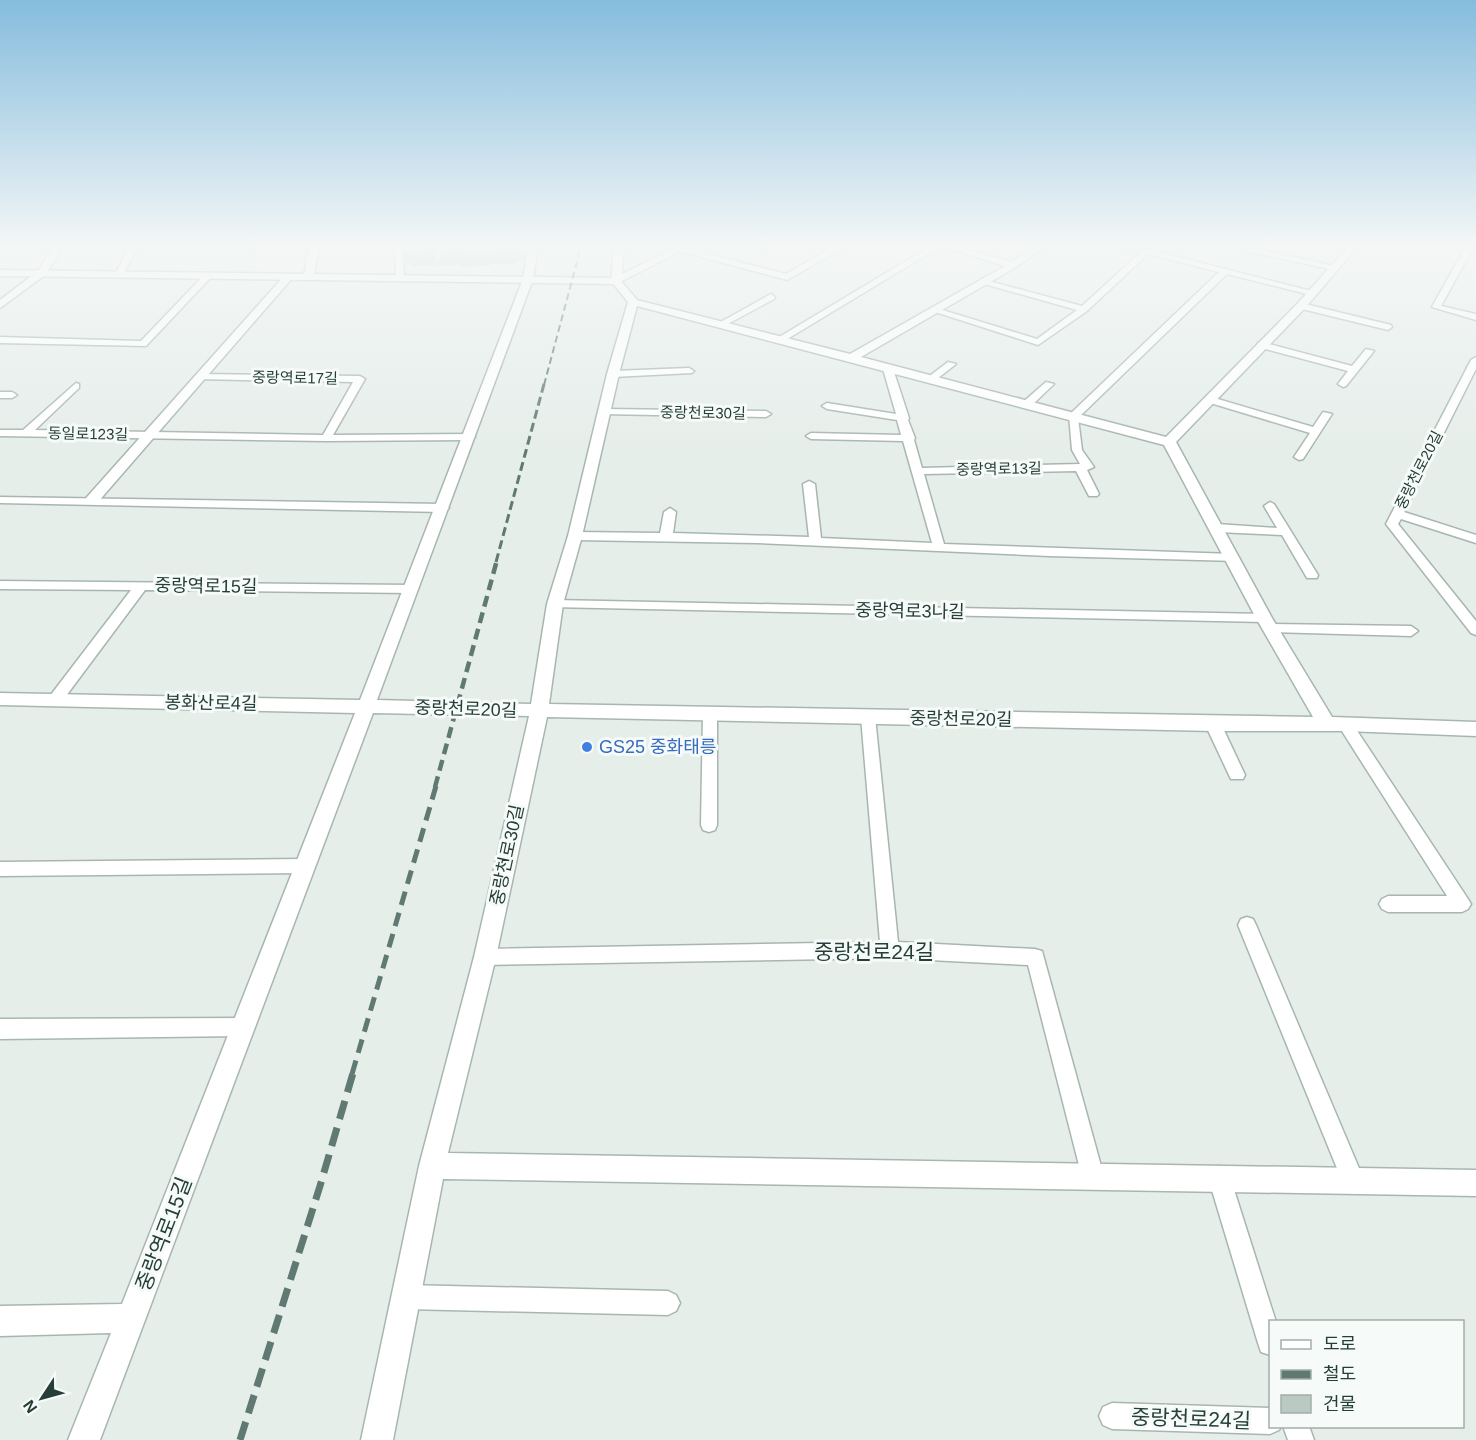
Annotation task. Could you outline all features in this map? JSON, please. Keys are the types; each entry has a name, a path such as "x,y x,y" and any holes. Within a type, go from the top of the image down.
{"street":[{"path":"92,500 256,313"},
{"name":"중랑역로15길","path":"84,1440 412,589 515,313"},
{"name":"중랑천로30길","path":"377,1440 432,1166 485,957 539,711 555,604 575,536 613,374 630,313"},
{"path":"678,313 1168,442 1268,623 1336,724"},
{"path":"851,358 928,313"},
{"path":"1168,442 1294,313"},
{"name":"봉화산로4길","path":"0,699 367,706"},
{"name":"중랑천로20길","path":"367,706 1213,724 1336,724 1476,729"},
{"path":"432,1166 1219,1177 1476,1184"},
{"path":"0,1321 131,1318"}],"lane":[{"path":"0,340 143,344 172,313"},
{"path":"721,324 741,313"},
{"path":"781,339 826,313"},
{"path":"944,313 1038,342 1078,313"},
{"path":"1093,494 1080,467 1088,467 1077,450 1073,417 1181,313"},
{"path":"1331,313 1388,327"},
{"path":"1461,313 1476,317"},
{"path":"1261,345 1355,370"},
{"path":"1343,384 1369,351"},
{"path":"930,380 951,364"},
{"name":"중랑천로20길","path":"1475,365 1392,524 1476,630"},
{"path":"888,369 910,438 939,548"},
{"path":"613,374 688,371"},
{"name":"중랑역로17길","path":"199,377 360,379 326,438"},
{"path":"1026,405 1049,384"},
{"name":"동일로123길","path":"25,434 76,386"},
{"path":"0,395 12,395"},
{"path":"1211,400 1315,431"},
{"path":"827,406 904,418"},
{"name":"중랑천로30길","path":"605,412 766,414"},
{"path":"1299,457 1327,414"},
{"name":"동일로123길","path":"0,433 150,435"},
{"path":"150,435 326,438 470,437"},
{"path":"811,435 910,438"},
{"name":"중랑역로13길","path":"919,471 1080,467"},
{"path":"808,484 815,540"},
{"path":"0,500 443,508"},
{"path":"1270,506 1312,575"},
{"path":"666,536 670,512"},
{"path":"1397,514 1476,539"},
{"path":"1217,528 1286,532"},
{"path":"575,536 815,540 939,548 1233,558"},
{"name":"중랑역로15길","path":"0,585 412,589"},
{"path":"55,700 142,585"},
{"name":"중랑역로3나길","path":"555,604 1268,623 1411,631"},
{"path":"709,825 710,714"},
{"path":"868,717 890,950"},
{"path":"1213,724 1237,775"},
{"path":"1336,724 1462,904 1388,904"},
{"path":"0,869 305,866"},
{"path":"1247,925 1353,1180"},
{"name":"중랑천로24길","path":"485,957 890,950 1035,957 1093,1177"},
{"path":"0,1029 243,1027"},
{"path":"1219,1177 1269,1340"},
{"path":"406,1297 668,1303"},
{"name":"중랑천로24길","path":"1112,1416 1269,1421"}],"railway":[{"path":"544,385 563,313"},
{"path":"496,562 544,384"},
{"path":"435,787 497,560"},
{"path":"352,1074 436,786"},
{"path":"240,1440 353,1073"}],"place":[{"name":"GS25 중화태릉","path":"587,747"}]}
